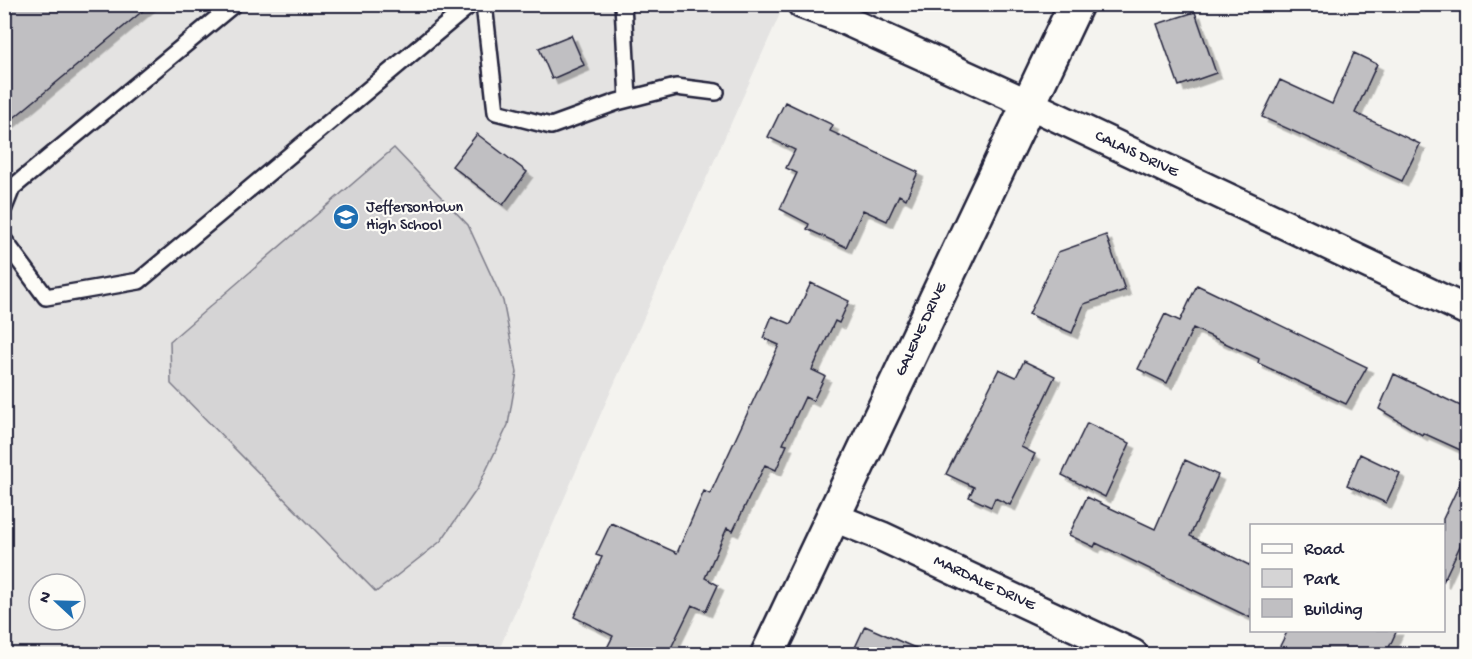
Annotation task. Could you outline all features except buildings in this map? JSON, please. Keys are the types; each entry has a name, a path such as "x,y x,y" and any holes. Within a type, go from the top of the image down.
{"street":[{"name":"CALAIS DRIVE","path":"802,4 838,17 1029,104 1467,311"},
{"name":"GALENE DRIVE","path":"768,654 1076,4"},
{"name":"MARDALE DRIVE","path":"833,517 881,536 1133,654"}],"lane":[{"path":"4,208 12,188 234,4"},
{"path":"4,240 46,297 139,281 471,4"},
{"path":"484,4 496,112 552,126 628,99 676,87 716,92"},
{"path":"623,4 628,99"}],"shaded area":[{"name":"Jeffersontown High School","path":"4,5 784,5 602,411 497,654 5,654"}],"green space":[{"path":"394,148 468,225 503,301 517,372 508,425 477,489 441,541 376,592 171,384 170,341"}],"place":[{"name":"Jeffersontown High School","path":"346,217"}]}
